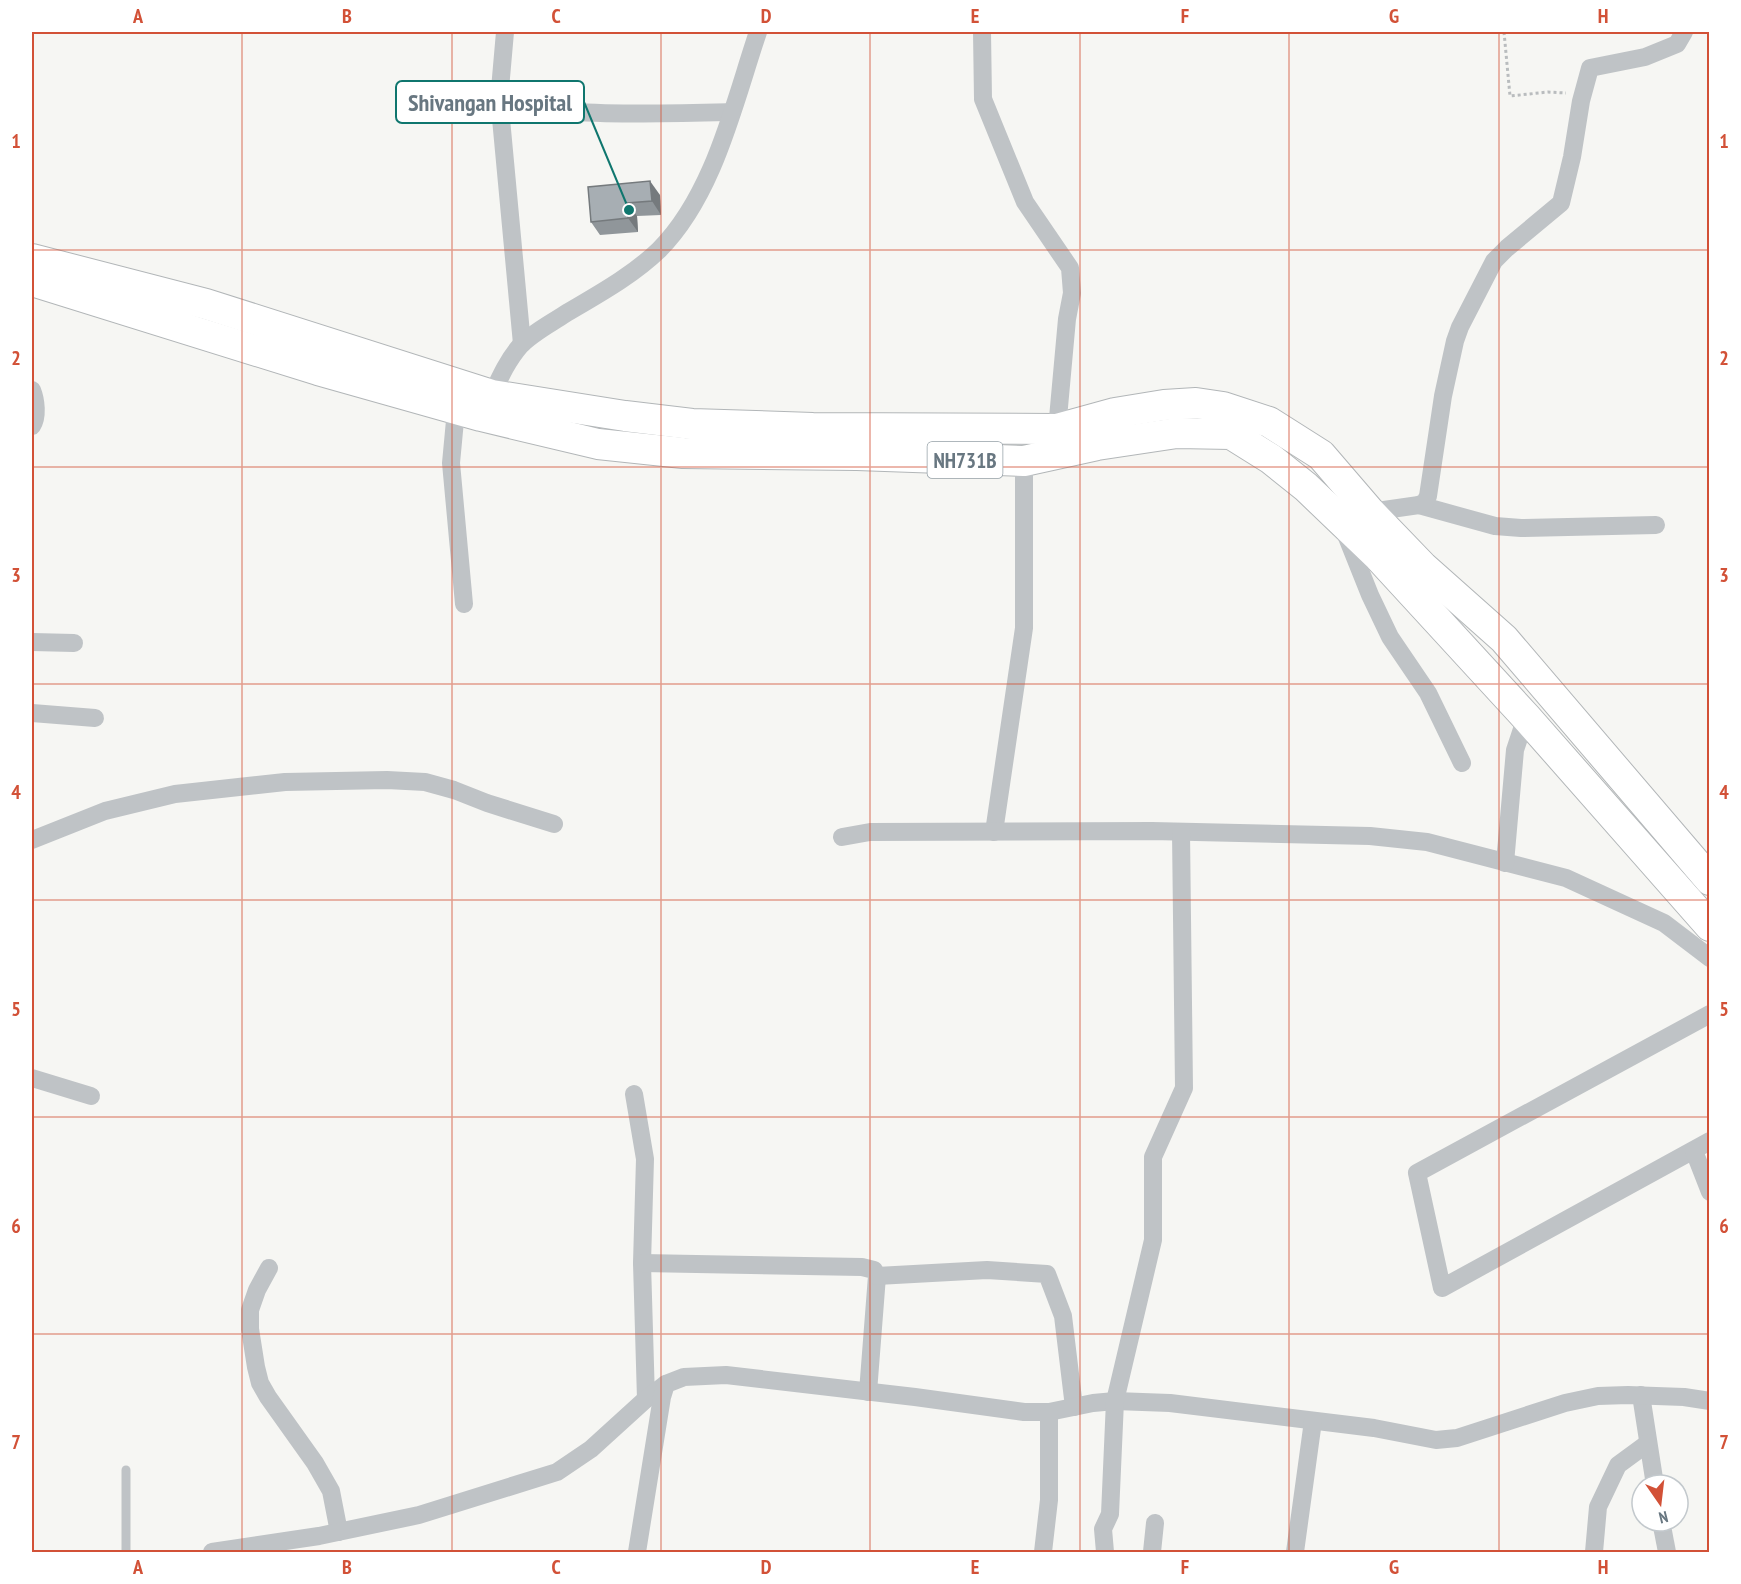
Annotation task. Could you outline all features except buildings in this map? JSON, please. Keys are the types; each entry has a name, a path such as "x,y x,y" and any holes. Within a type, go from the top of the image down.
{"highway":[{"path":"32,259 206,304 476,407 692,424 813,428 1057,429 1116,413 1164,405 1196,403 1223,406 1269,422 1321,455 1370,512 1423,567 1504,639 1710,880"},
{"name":"NH731B","path":"32,281 318,370 476,407 598,444 683,453 857,455 1024,461 1097,445 1177,433 1231,434 1271,459 1338,516 1379,557 1526,717 1710,926"}],"street":[{"path":"505,32 500,108 522,344"},
{"path":"464,604 451,463 476,407 522,344 542,328 644,263 661,248 696,200 714,165 758,32"},
{"path":"982,32 983,99 1025,202 1070,267 1072,293 1067,319 1057,429"},
{"path":"1370,512 1419,505 1425,502 1428,496 1443,396 1460,327 1494,261 1561,203 1572,157 1581,101 1590,68 1645,57 1677,44 1684,32"},
{"path":"502,98 505,102 515,105 561,111 633,114 732,112"},
{"path":"32,390 36,419 32,426"},
{"path":"994,832 1024,628 1024,461"},
{"path":"1419,505 1495,526 1521,528 1656,525"},
{"path":"1338,516 1390,637 1428,693 1462,763"},
{"path":"32,642 74,643"},
{"path":"32,714 95,718"},
{"path":"1505,863 1515,750 1526,717"},
{"path":"32,840 105,811 175,794 285,782 387,780 425,782 554,824"},
{"path":"842,837 870,832 1181,832 1370,836 1427,842 1566,878 1664,923 1710,958"},
{"path":"1105,1552 1103,1529 1110,1514 1115,1401 1153,1240 1153,1156 1184,1088 1181,832"},
{"path":"1710,1014 1417,1173 1442,1288 1710,1141"},
{"path":"32,1078 91,1096"},
{"path":"634,1094 645,1159 642,1263 646,1399"},
{"path":"1694,1151 1710,1192"},
{"path":"642,1263 874,1270 877,1276 868,1392"},
{"path":"269,1268 256,1290 250,1310 250,1329 260,1383 324,1477 331,1491 339,1532"},
{"path":"877,1276 987,1270 1047,1274 1063,1316 1074,1407"},
{"path":"212,1552 339,1532 419,1515 557,1472 591,1449 666,1384 684,1377 726,1375 1024,1412 1049,1412 1115,1401 1170,1403 1374,1428 1436,1440 1457,1438 1565,1403 1598,1396 1641,1395 1710,1401"},
{"path":"637,1552 666,1384"},
{"path":"1641,1395 1653,1473"},
{"path":"1043,1552 1049,1500 1049,1412"},
{"path":"1295,1552 1313,1421"},
{"path":"1594,1552 1598,1507 1618,1465 1648,1443"},
{"path":"1152,1552 1155,1523"},
{"path":"1663,1533 1667,1552"}],"lane":[{"path":"126,1470 126,1552"}],"path":[{"path":"1504,32 1510,96 1548,92 1570,93"}],"place":[{"name":"Shivangan Hospital","path":"629,210"}]}
